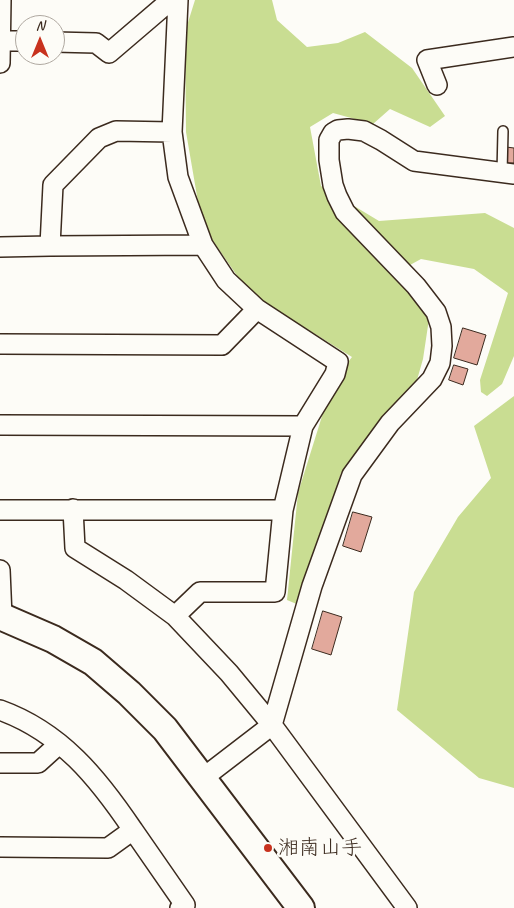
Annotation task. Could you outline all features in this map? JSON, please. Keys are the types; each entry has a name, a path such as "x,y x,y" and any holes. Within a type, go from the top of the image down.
{"street":[{"path":"0,63 2,0"},
{"path":"65,42 96,43 109,53 171,0"},
{"path":"176,616 200,592 275,592 284,510 303,426 335,374 338,362 257,309 226,280 203,245 178,176 172,132 178,0"},
{"path":"0,41 15,41"},
{"path":"437,85 427,60 514,46"},
{"path":"203,778 272,725 312,586 352,475 390,423 432,379 440,364 442,346 441,327 436,312 416,286 345,212 332,184 329,140 332,133 348,129 364,131 414,161 508,173"},
{"path":"50,246 53,184 99,138 116,131 172,132"},
{"path":"0,247 203,245"},
{"path":"0,344 222,345 257,309"},
{"path":"0,425 303,426"},
{"path":"73,509 75,548 126,580 176,616 229,673 272,725 407,908"},
{"path":"0,510 284,510"},
{"path":"0,570 1,617 53,639 93,662 130,692 165,729 301,908"},
{"path":"0,710 18,716 47,733 84,766 133,830 184,907"},
{"path":"0,763 38,763 59,744"},
{"path":"0,847 108,848 133,830"}],"lane":[{"path":"503,131 508,173"}],"green space":[{"path":"195,0 272,0 277,20 307,47 338,43 365,32 412,68 445,116 430,127 390,109 373,124 333,113 310,127 321,186 379,221 485,213 514,228 514,356 502,384 487,396 481,392 480,380 508,293 474,269 421,259 410,265 400,277 429,319 423,359 417,380 341,473 299,605 287,600 298,493 333,381 352,357 249,293 202,225 186,132 185,32"},
{"path":"514,396 514,788 479,778 397,710 414,592 458,517 491,478 474,426"}],"building":[{"path":"506,147 514,148 514,163 507,163"},
{"path":"463,328 486,335 477,365 454,358"},
{"path":"454,365 468,369 463,385 449,380"},
{"path":"353,512 372,517 361,552 343,546"},
{"path":"323,611 342,617 331,655 312,649"}],"place":[{"name":"湘南山手","path":"268,848"}]}
